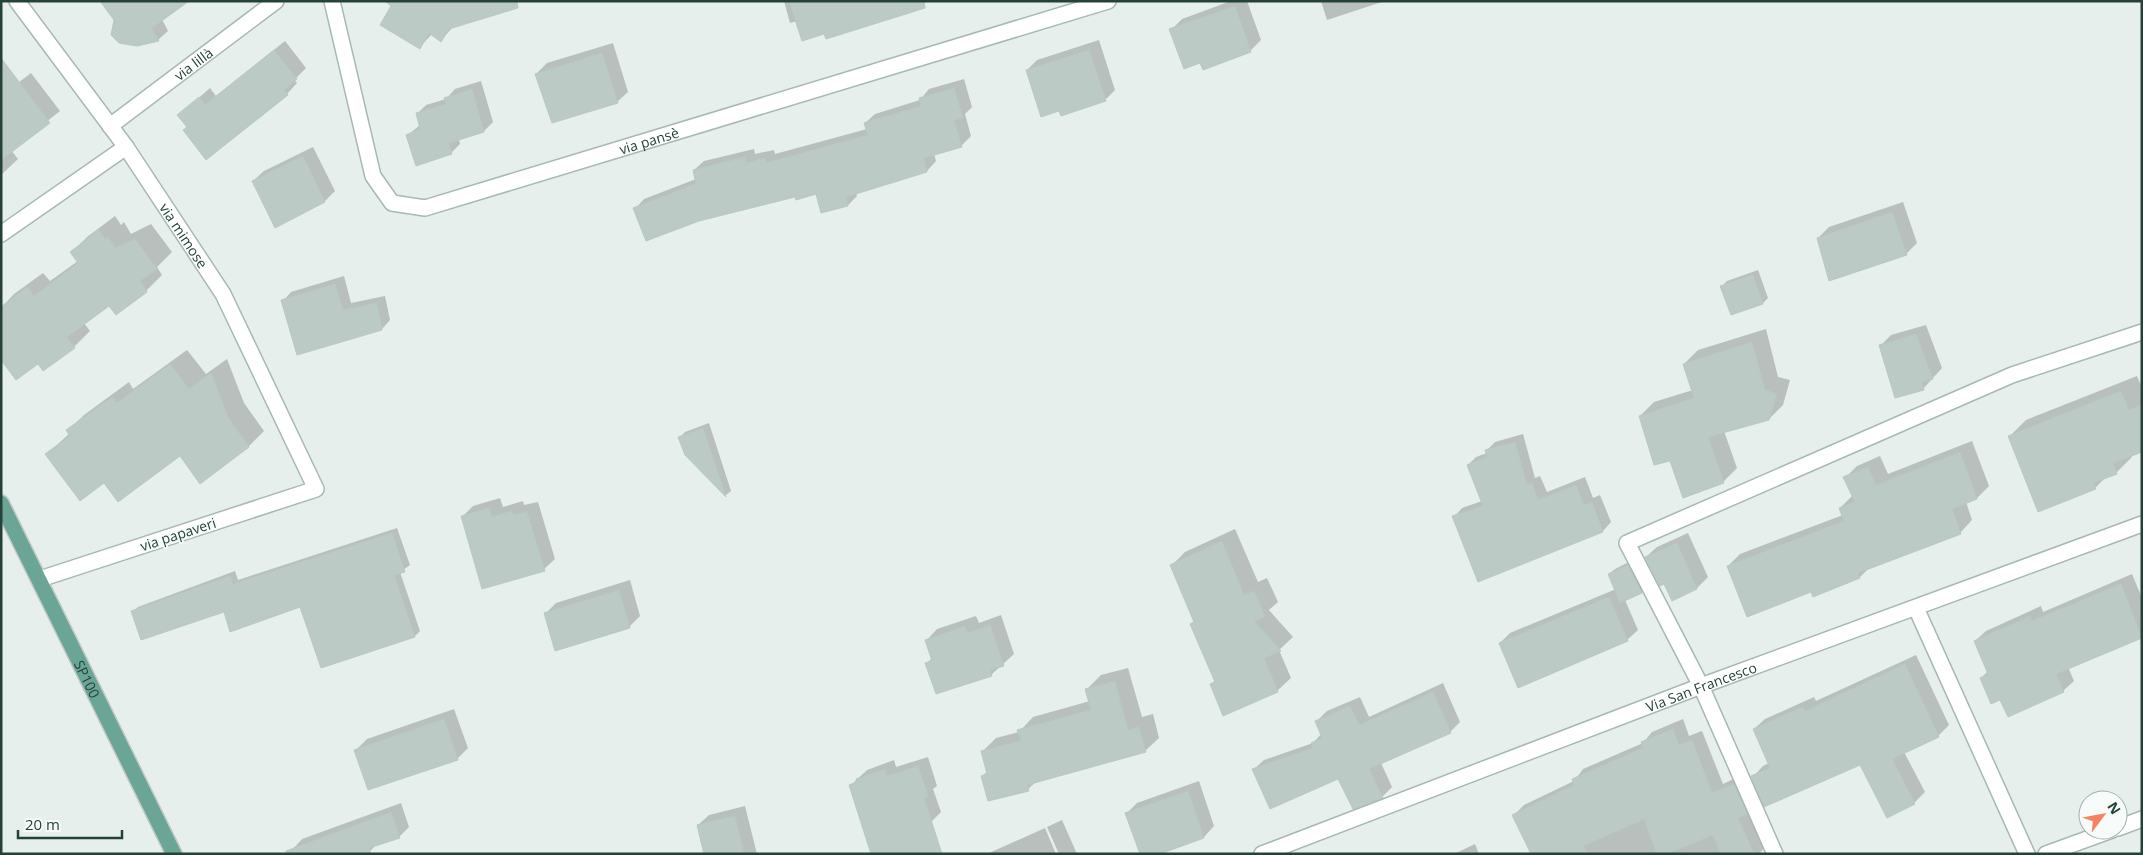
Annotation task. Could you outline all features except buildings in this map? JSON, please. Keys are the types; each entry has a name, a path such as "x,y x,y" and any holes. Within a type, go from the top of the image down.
{"main road":[{"name":"SP100","path":"1,503 174,854"}],"street":[{"name":"via mimose","path":"17,1 126,147 223,294 316,489"},
{"name":"via lillà","path":"110,126 276,1"},
{"name":"via pansè","path":"332,1 373,176 392,204 425,208 1108,1"},
{"path":"1,234 126,147"},
{"path":"1775,854 1701,686 1627,543 2012,375 2142,332"},
{"name":"via papaveri","path":"40,579 316,489"},
{"name":"Via San Francesco","path":"1262,854 1701,686 2142,524"},
{"path":"1916,608 2027,854"},
{"path":"2128,824 2142,819"},
{"path":"2046,854 2084,840"}]}
